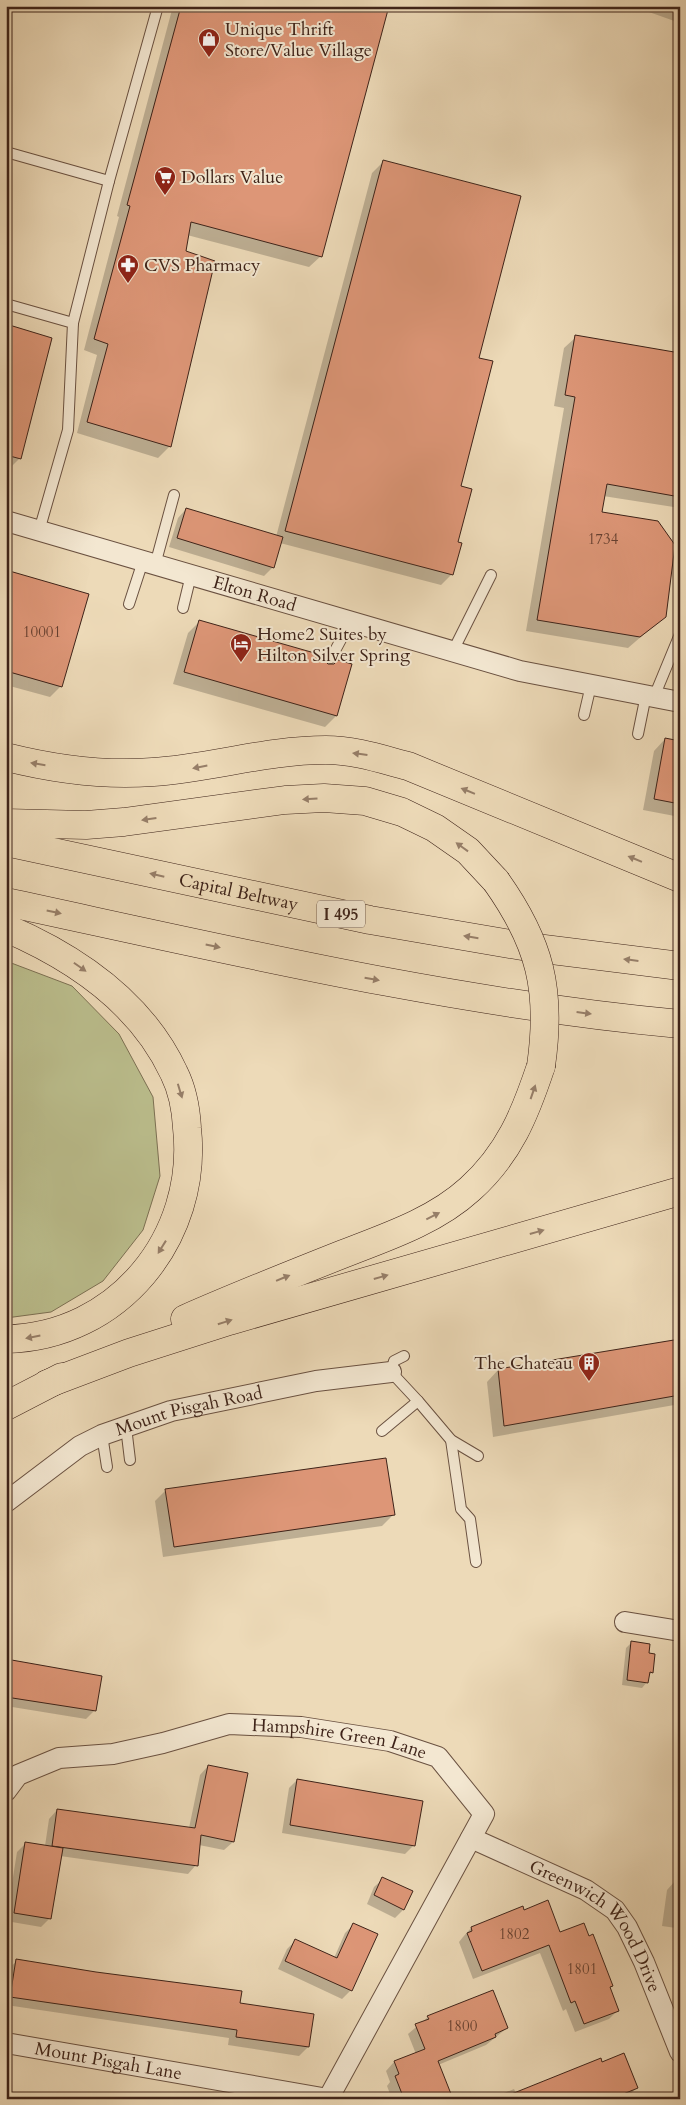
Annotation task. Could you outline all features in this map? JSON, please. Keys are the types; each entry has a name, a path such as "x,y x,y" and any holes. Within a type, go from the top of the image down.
{"highway":[{"path":"6,757 70,769 134,773 187,769 283,753 327,750 368,755 408,766 680,878"},
{"path":"6,823 86,825 124,822 285,800 324,798 365,801 402,812 435,828 468,851 496,881 516,909 531,940 540,966 546,1011 546,1036 541,1066 517,1131 497,1160 471,1189 442,1210 404,1230 222,1303 126,1346 6,1406"},
{"name":"Capital Beltway","path":"6,842 370,920 528,947 680,966"},
{"path":"6,902 359,977 527,1005 680,1024"},
{"path":"6,928 40,943 78,964 135,1012 156,1041 175,1074 185,1108 189,1144 188,1179 178,1212 167,1239 150,1266 108,1306 82,1323 54,1333 24,1339 6,1340"},
{"path":"47,1384 129,1353 228,1321 680,1191"}],"street":[{"name":"Elton Road","path":"6,521 520,671 680,702"},
{"name":"Mount Pisgah Road","path":"6,1502 80,1446 102,1435 171,1411 316,1380 391,1372"},
{"path":"625,1622 680,1631"},
{"name":"Hampshire Green Lane","path":"6,1792 18,1775 59,1758 113,1754 163,1743 229,1724 301,1727 390,1741 438,1757 484,1814 328,2099"},
{"name":"Greenwich Wood Drive","path":"471,1838 586,1890 615,1910 627,1927 644,1962 680,2052"},
{"name":"Mount Pisgah Lane","path":"6,2043 229,2091 328,2099"}],"lane":[{"path":"39,531 68,430 73,323 108,181 158,6"},
{"path":"6,152 108,181"},
{"path":"6,304 73,323"},
{"path":"129,604 149,563 174,496"},
{"path":"183,608 191,575"},
{"path":"453,651 491,575"},
{"path":"331,658 351,621"},
{"path":"638,734 650,696 680,634"},
{"path":"584,715 591,685"},
{"path":"404,1356 394,1361 391,1372 451,1440 478,1456"},
{"path":"382,1431 418,1401"},
{"path":"126,1427 130,1460"},
{"path":"102,1435 107,1467"},
{"path":"451,1440 461,1510 470,1519 476,1562"}],"green space":[{"path":"6,961 72,986 119,1034 153,1097 160,1176 143,1230 103,1281 51,1312 6,1318"}],"building":[{"path":"181,6 389,6 322,257 191,222 186,251 215,261 171,447 87,422 108,344 94,339 130,206 127,205"},
{"path":"383,160 521,196 479,358 493,361 461,486 472,489 458,542 462,543 453,575 285,531"},
{"path":"6,324 52,338 21,459 6,455"},
{"path":"575,335 680,353 680,497 607,484 602,512 658,521 675,545 666,617 640,637 537,620 575,397 565,395"},
{"path":"186,508 283,537 274,568 177,538"},
{"path":"6,570 89,594 62,687 6,671"},
{"path":"199,620 325,656 325,661 328,664 334,664 338,660 352,664 337,716 184,672"},
{"path":"665,738 680,741 680,804 654,799"},
{"name":"The Chateau","path":"680,1339 680,1395 504,1426 498,1369"},
{"path":"386,1458 395,1515 174,1547 165,1489"},
{"path":"631,1641 650,1644 649,1653 655,1654 653,1673 650,1672 648,1683 627,1680"},
{"path":"6,1659 102,1676 96,1711 6,1697"},
{"path":"208,1765 248,1773 234,1842 201,1835 198,1866 52,1846 57,1809 195,1828"},
{"path":"297,1779 423,1801 415,1846 290,1825"},
{"path":"25,1842 63,1848 51,1919 14,1913"},
{"path":"382,1877 413,1891 404,1910 374,1895"},
{"path":"548,1900 560,1932 584,1923 589,1936 593,1934 613,1986 610,1987 619,2011 584,2024 575,2001 571,2003 549,1945 482,1971 467,1933 472,1931 471,1927 523,1906 524,1910"},
{"path":"353,1923 378,1934 352,1991 285,1961 295,1939 337,1958"},
{"path":"16,1959 96,1972 242,1991 240,2003 314,2014 309,2047 236,2037 237,2030 10,1997"},
{"path":"493,1990 508,2028 495,2034 496,2037 438,2061 453,2099 404,2099 395,2076 399,2074 394,2061 425,2049 415,2024 429,2019 427,2016"},
{"path":"624,2053 638,2088 611,2099 499,2099 601,2058 602,2062"}],"place":[{"name":"Unique Thrift Store/Value Village","path":"209,58"},
{"name":"Dollars Value","path":"165,196"},
{"name":"CVS Pharmacy","path":"128,284"},
{"name":"Home2 Suites by Hilton Silver Spring","path":"241,663"},
{"name":"The Chateau","path":"589,1382"}]}
